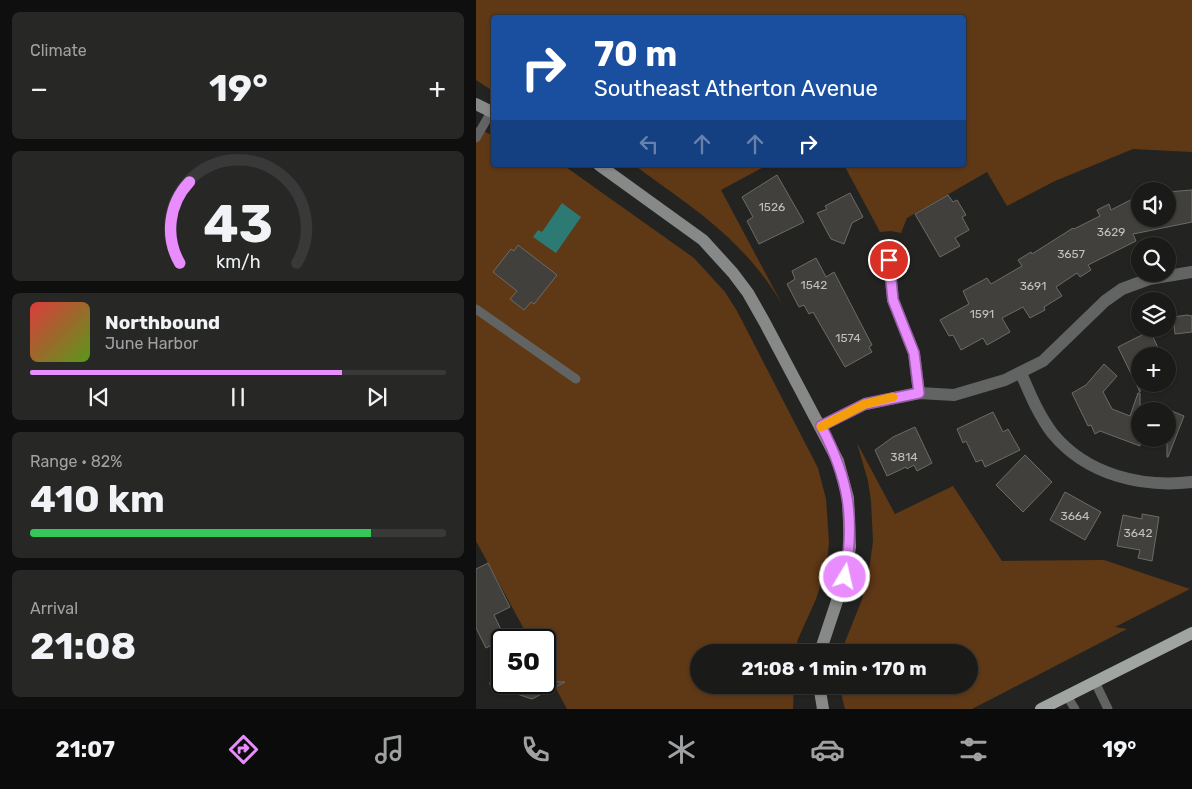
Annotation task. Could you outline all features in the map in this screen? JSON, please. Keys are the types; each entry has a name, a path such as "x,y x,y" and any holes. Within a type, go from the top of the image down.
{"main road":[{"path":"476,104 491,112"},
{"path":"602,167 681,223 720,257 748,293 821,426 838,461 848,498 850,532 845,577 823,644"},
{"path":"1041,709 1192,633"},
{"path":"820,694 823,709"}],"street":[{"path":"889,260 893,300 914,353 919,393"},
{"path":"821,426 865,404 919,393 954,395 1000,382 1042,361 1055,351 1105,301 1122,289 1148,279 1192,272"},
{"path":"1021,373 1040,414 1054,435 1078,456 1120,478 1148,483 1192,482"}],"lane":[{"path":"476,138 491,115"},
{"path":"476,309 576,379"},
{"path":"1095,682 1108,709"},
{"path":"1067,696 1075,709"}],"shaded area":[{"path":"476,0 1192,0 1192,152 1133,149 1055,181 1007,206 987,172 907,218 901,233 891,231 880,232 845,167 966,167 966,15 491,15 491,90 476,80"},
{"path":"476,127 491,135 491,167 566,167 694,258 725,292 737,311 818,468 826,499 829,542 827,565 816,599 797,644 690,644 690,694 794,694 793,709 567,709 556,688 556,629 524,629 476,541"},
{"path":"637,167 763,167 721,190 783,306 752,262 735,244 697,211"},
{"path":"857,443 895,514 953,486 1002,561 1104,560 1190,589 1115,627 1127,629 972,709 845,709 841,694 978,694 978,644 844,644 868,579 873,541 868,481"}],"water":[{"path":"562,203 581,217 556,253 533,237 538,230 542,232"}],"building":[{"path":"777,175 804,222 759,244 747,221 753,217 742,197"},
{"path":"1192,190 1192,222 1176,225 1176,191"},
{"path":"850,193 863,217 852,223 844,244 831,239 817,213 827,209 825,206"},
{"path":"948,195 953,202 957,200 966,215 962,217 969,230 955,238 960,246 940,257 915,214"},
{"path":"1131,200 1131,227 1167,227 1133,234 1134,237 1131,237 1131,244 1088,265 1091,270 1080,277 1077,273 1056,287 1062,296 1044,307 1045,310 1030,318 1023,307 1002,318 1010,332 987,345 983,338 961,350 953,335 949,336 940,320 969,304 963,291 987,278 991,284 1022,266 1018,260 1031,252 1032,254 1073,228 1100,216 1097,210 1109,204 1111,210"},
{"path":"518,245 557,275 534,304 531,302 524,310 510,299 517,291 493,272 511,249 514,251"},
{"path":"816,258 826,277 834,272 872,345 869,347 872,352 845,367 813,312 809,314 804,305 799,307 787,284 795,279 792,271"},
{"path":"1192,316 1192,332 1176,334 1176,317"},
{"path":"1138,337 1153,337 1158,347 1131,347 1131,374 1118,347"},
{"path":"1104,364 1117,376 1103,392 1112,409 1130,416 1131,413 1131,443 1100,431 1095,434 1091,425 1088,426 1072,393 1086,385"},
{"path":"1138,393 1140,393 1140,402 1135,402"},
{"path":"993,412 1003,432 1008,429 1020,450 985,467 982,460 976,462 966,441 963,443 957,429"},
{"path":"1176,413 1184,416 1176,436"},
{"path":"915,427 932,463 917,471 914,465 887,476 875,450 893,437"},
{"path":"1167,447 1172,447 1168,457"},
{"path":"1025,455 1052,482 1023,512 996,485"},
{"path":"1065,492 1101,512 1085,540 1050,520"},
{"path":"1142,514 1159,517 1152,561 1138,558 1140,550 1117,546 1123,515 1142,519"},
{"path":"488,563 510,607 494,615 501,629 491,629 491,648 490,646 486,648 476,628 476,569"},
{"path":"556,682 565,682 556,687"},
{"path":"517,694 542,694 532,699"}],"slow traffic":[{"path":"821,427 865,404 893,397"}],"route":[{"path":"845,577 850,547 848,498 838,461 821,426 865,404 919,393 914,353 893,300 889,260"}]}
